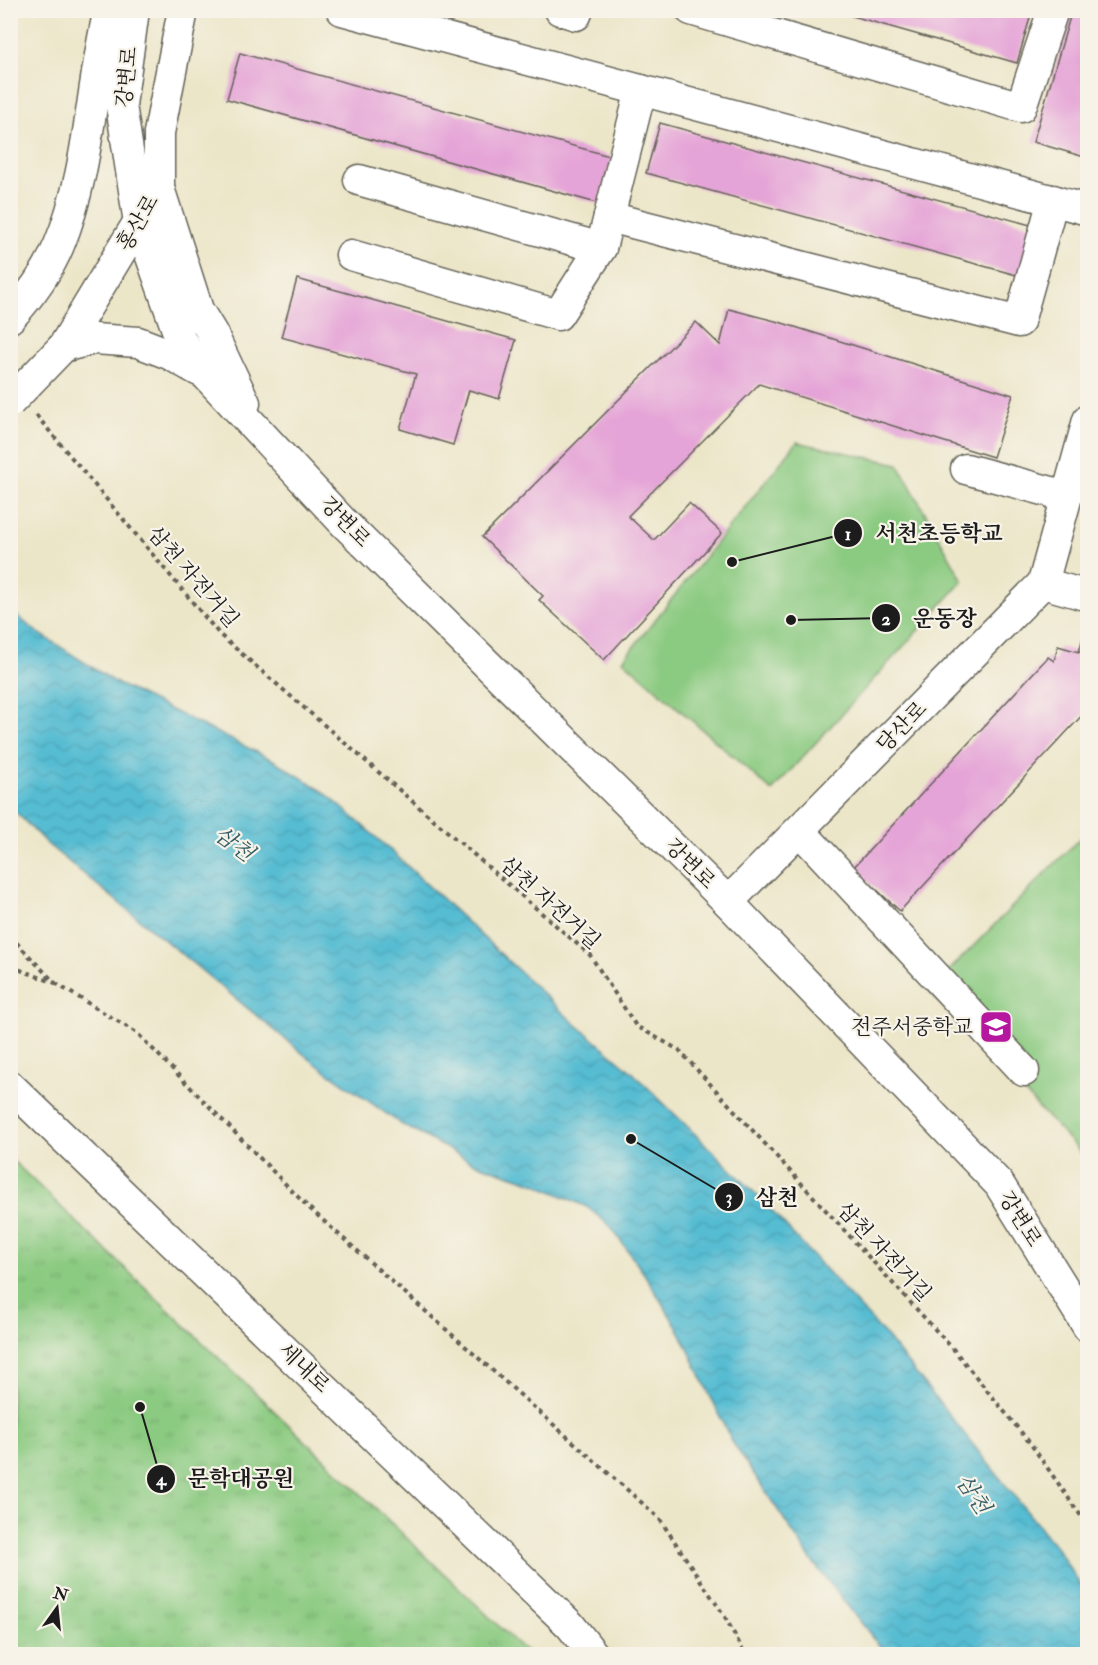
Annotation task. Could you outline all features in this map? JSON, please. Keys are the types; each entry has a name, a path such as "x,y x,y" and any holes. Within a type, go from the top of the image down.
{"street":[{"path":"10,318 31,294 58,247 74,205 109,10"},
{"name":"강변로","path":"134,10 121,105 139,223 181,342 208,377 343,522 728,902 999,1184 1088,1327"},
{"name":"홍산로","path":"22,406 63,347 159,188 159,133 183,10"},
{"path":"342,10 1088,210"},
{"path":"560,10 576,15 578,10"},
{"path":"691,10 1020,107 1053,10"},
{"path":"351,255 558,315 601,248 641,90"},
{"path":"359,180 601,248"},
{"name":"강변로","path":"159,188 198,310 212,333 257,430"},
{"path":"609,217 1019,322 1053,200"},
{"path":"63,347 94,339 138,342 169,354 208,377"},
{"path":"1088,420 1043,583 1088,596"},
{"path":"966,469 1066,496"},
{"name":"당산로","path":"728,902 1043,583"},
{"path":"800,831 1024,1071"},
{"name":"세내로","path":"10,1086 561,1617 593,1654"}],"path":[{"name":"삼천 자전거길","path":"22,406 220,635 590,955 636,1026 679,1050 954,1350 1030,1443 1088,1526"},
{"path":"10,936 55,983"},
{"path":"10,966 55,983 137,1033 308,1207 659,1518 725,1617 745,1654"}],"green space":[{"path":"797,442 898,464 963,581 772,791 623,660"},
{"path":"1087,831 1088,1150 1083,1155 929,991"},
{"path":"11,1159 528,1654 11,1654"}],"water":[{"path":"10,610 34,630 118,684 273,760 323,791 385,845 571,1020 631,1071 760,1198 884,1334 1058,1550 1087,1595 1087,1654 886,1654 812,1561 731,1440 680,1332 645,1275 611,1227 587,1207 534,1183 472,1162 401,1124 312,1061 46,843 11,807"}],"building":[{"path":"1072,10 1088,12 1088,158 1033,142"},
{"path":"835,11 1032,11 1017,63"},
{"path":"240,53 613,157 600,204 227,99"},
{"path":"660,123 1034,226 1020,276 646,173"},
{"path":"297,279 516,340 499,399 469,390 453,445 400,429 416,374 281,337"},
{"path":"729,309 779,322 1013,395 993,457 759,384 628,516 654,540 689,503 722,533 604,660 539,600 543,596 482,537 696,322 720,345"},
{"path":"1083,637 1088,639 1088,709 900,911 853,868 1048,657 1054,661 1058,646 1079,652"}],"place":[{"name":"서천초등학교","path":"732,562"},
{"name":"운동장","path":"791,620"},
{"name":"전주서중학교","path":"996,1027"},
{"name":"삼천","path":"631,1139"},
{"name":"문학대공원","path":"140,1407"}]}
